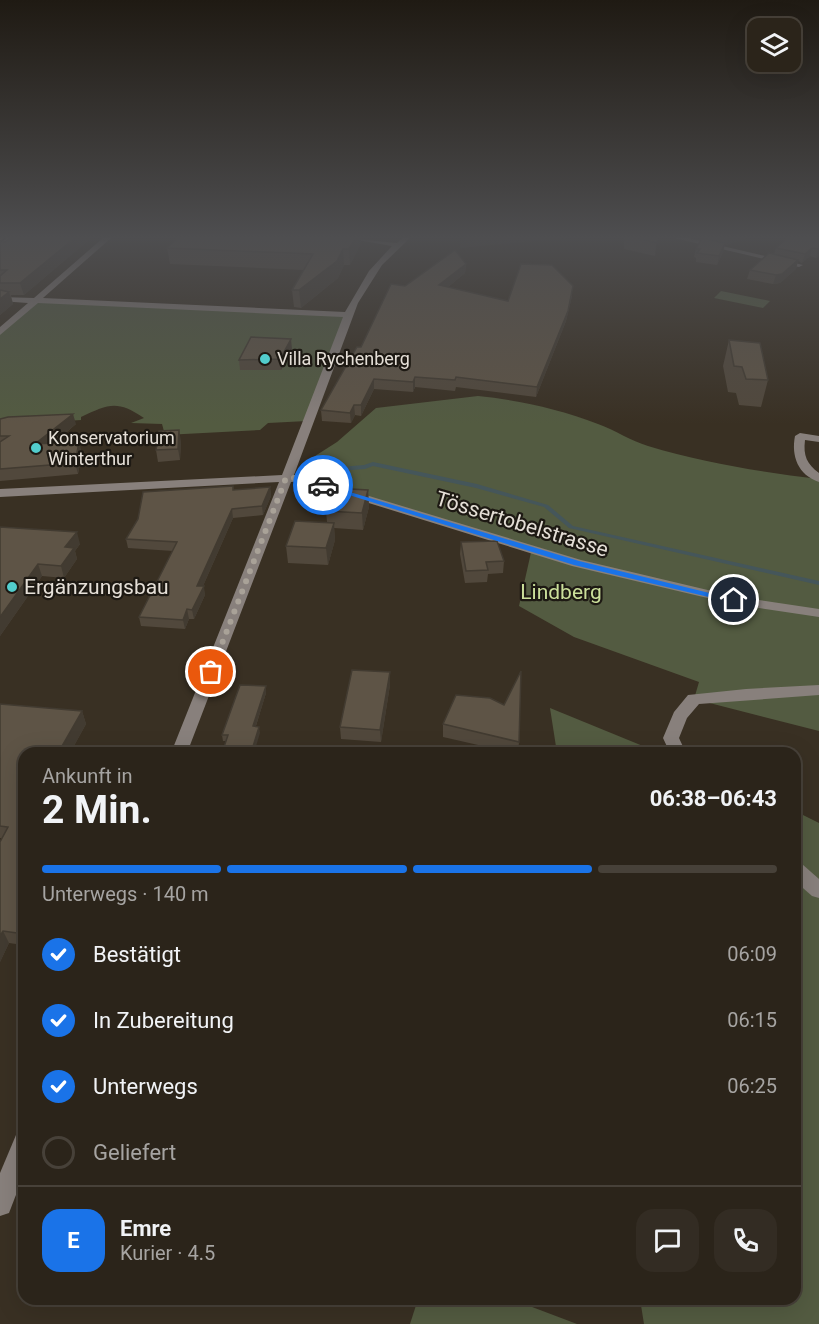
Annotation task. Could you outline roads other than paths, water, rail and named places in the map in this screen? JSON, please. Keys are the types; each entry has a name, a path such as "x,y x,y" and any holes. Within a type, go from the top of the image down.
{"street":[{"path":"32,300 348,315"},
{"path":"0,332 36,300"},
{"path":"181,747 355,300"},
{"path":"819,438 800,436 796,451 802,465 819,479"},
{"name":"Tössertobelstrasse","path":"0,493 302,478 577,563 734,600 819,613"},
{"path":"675,747 670,738 680,716 694,699 819,690"},
{"path":"801,875 819,890"},
{"path":"0,1204 18,1158"}],"waterway":[{"path":"340,469 373,464 477,486 546,506 571,527 819,583"}],"place":[{"name":"Villa Rychenberg","path":"265,359"},
{"name":"Konservatorium Winterthur","path":"36,448"},
{"name":"Ergänzungsbau","path":"12,587"}],"park label":[{"name":"Lindberg","path":"561,592"}]}
